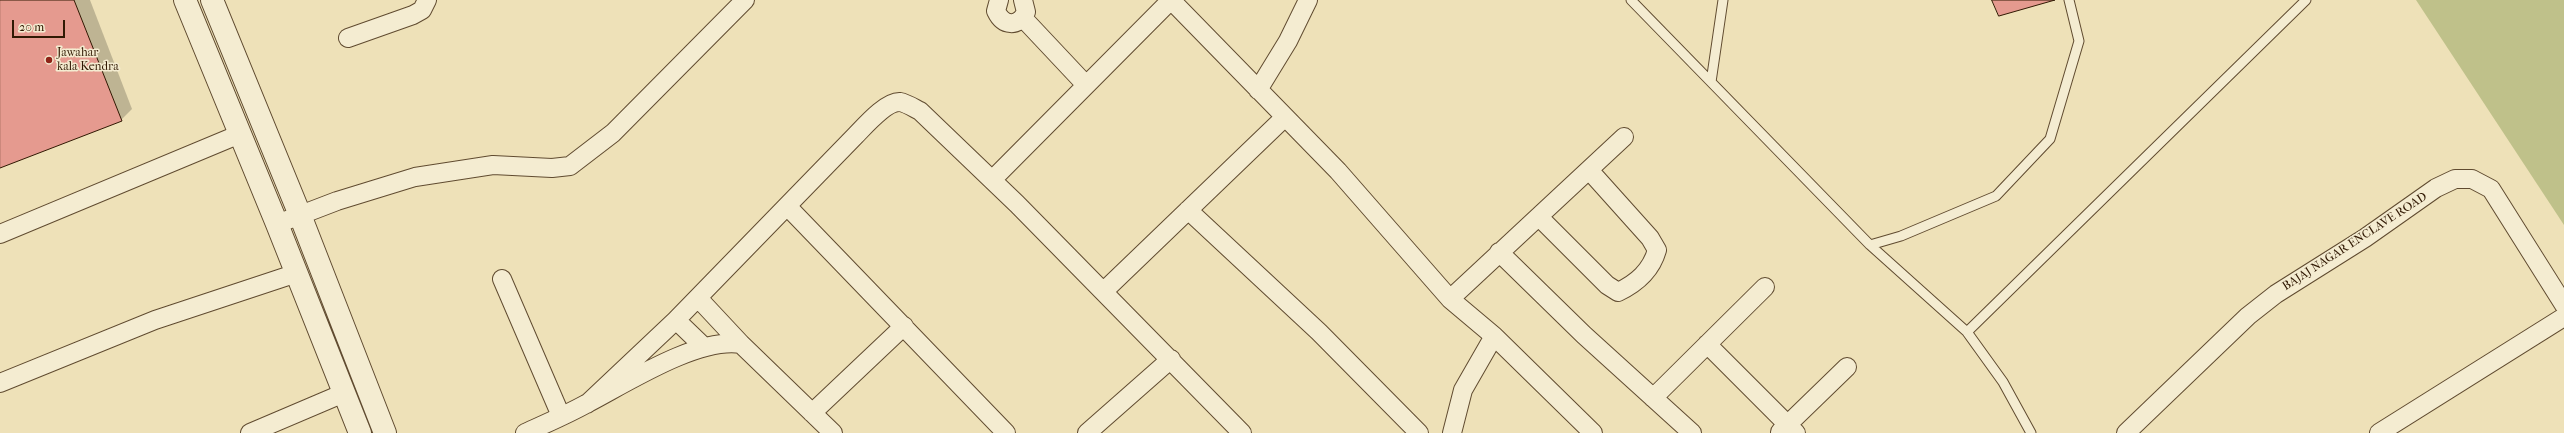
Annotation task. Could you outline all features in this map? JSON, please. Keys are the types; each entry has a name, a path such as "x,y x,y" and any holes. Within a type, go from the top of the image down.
{"street":[{"path":"185,0 297,273 360,433"},
{"path":"212,0 300,215 385,433"},
{"path":"348,38 413,15 422,10 427,0"},
{"path":"277,224 415,176 493,165 552,168 570,166 613,133 745,0"},
{"path":"999,0 996,11 1005,22 1018,22 1023,18 1026,12 1023,0"},
{"path":"992,180 1171,0 1338,172 1450,299 1494,336 1593,433"},
{"path":"1258,90 1282,52 1308,0"},
{"path":"1023,18 1086,85"},
{"path":"587,404 676,320 855,136 894,103 900,102 920,111 992,180 1104,291 1242,433"},
{"path":"1104,291 1285,117"},
{"path":"0,234 240,134"},
{"path":"1450,299 1624,137"},
{"path":"1539,217 1607,285 1618,292 1644,276 1653,263 1657,250 1650,238 1589,170"},
{"name":"BAJAJ NAGAR ENCLAVE ROAD","path":"2131,432 2248,316 2276,294 2365,238 2436,188 2455,179 2472,179 2491,189 2564,306"},
{"path":"786,206 904,326 1006,433"},
{"path":"1188,210 1319,332 1419,433"},
{"path":"1499,252 1584,335 1692,433"},
{"path":"0,383 155,320 297,273"},
{"path":"502,279 561,416"},
{"path":"1653,398 1765,286"},
{"path":"698,298 741,344 832,433"},
{"path":"2379,433 2564,316"},
{"path":"676,320 703,346"},
{"path":"812,413 904,326"},
{"path":"1452,433 1463,390 1494,336"},
{"path":"524,433 587,404 643,373 703,346 715,343 741,344"},
{"path":"1707,344 1788,430 1847,367"},
{"path":"1087,433 1171,359"},
{"path":"250,433 344,393"}],"lane":[{"path":"1631,0 1870,245 1967,332 2003,382 2031,433"},
{"path":"1711,82 1723,0"},
{"path":"1870,245 1901,236 1996,196 2050,139 2079,40 2068,0"},
{"path":"1967,332 2306,0"}],"green space":[{"path":"2416,0 2564,0 2564,225"}],"building":[{"name":"Jawahar kala Kendra","path":"0,0 74,0 122,121 0,168"},
{"path":"1992,0 2055,0 1999,16"}],"place":[{"name":"Jawahar kala Kendra","path":"49,60"}]}
